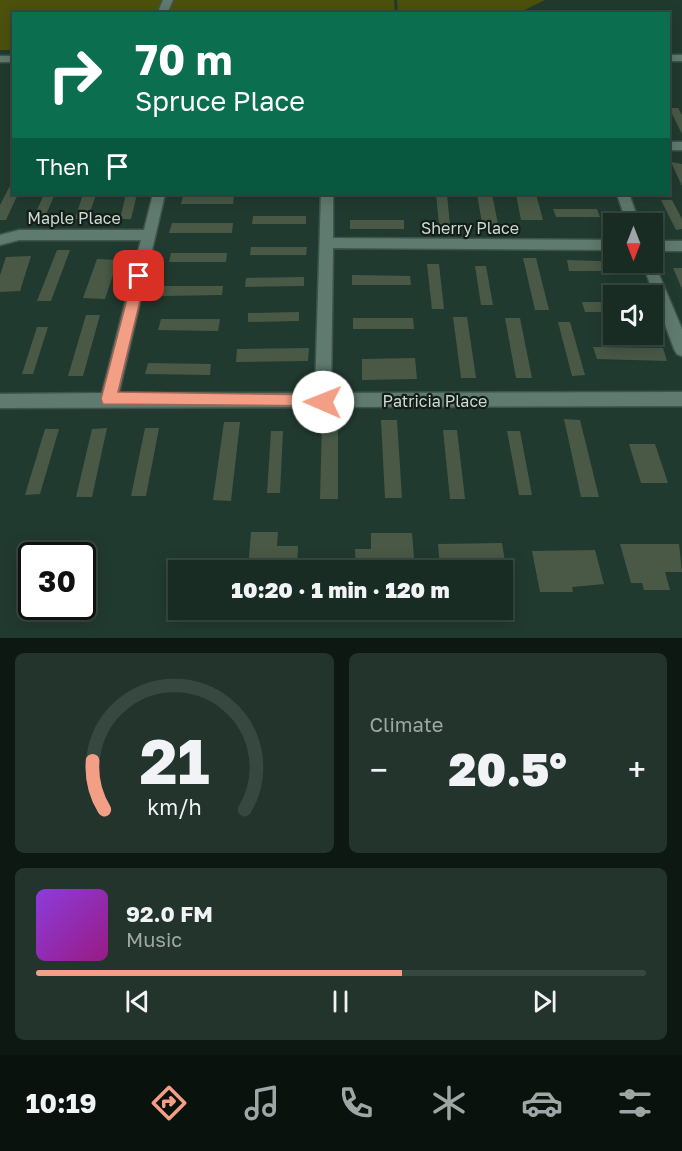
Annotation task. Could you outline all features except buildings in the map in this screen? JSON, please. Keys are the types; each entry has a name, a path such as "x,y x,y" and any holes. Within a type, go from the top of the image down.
{"street":[{"path":"109,399 159,195"},
{"path":"323,402 327,195"},
{"path":"623,195 630,213"},
{"name":"Maple Place","path":"0,240 19,235 149,235"},
{"name":"Sherry Place","path":"327,243 603,245"},
{"path":"663,246 682,246"},
{"path":"653,273 682,349"},
{"name":"Patricia Place","path":"0,401 109,399 323,402 682,399"}],"green space":[{"path":"0,0 394,0 395,12 12,12 12,50 0,50"},
{"path":"397,0 545,0 520,12 398,12"}],"route":[{"path":"139,276 109,399 323,402"}]}
